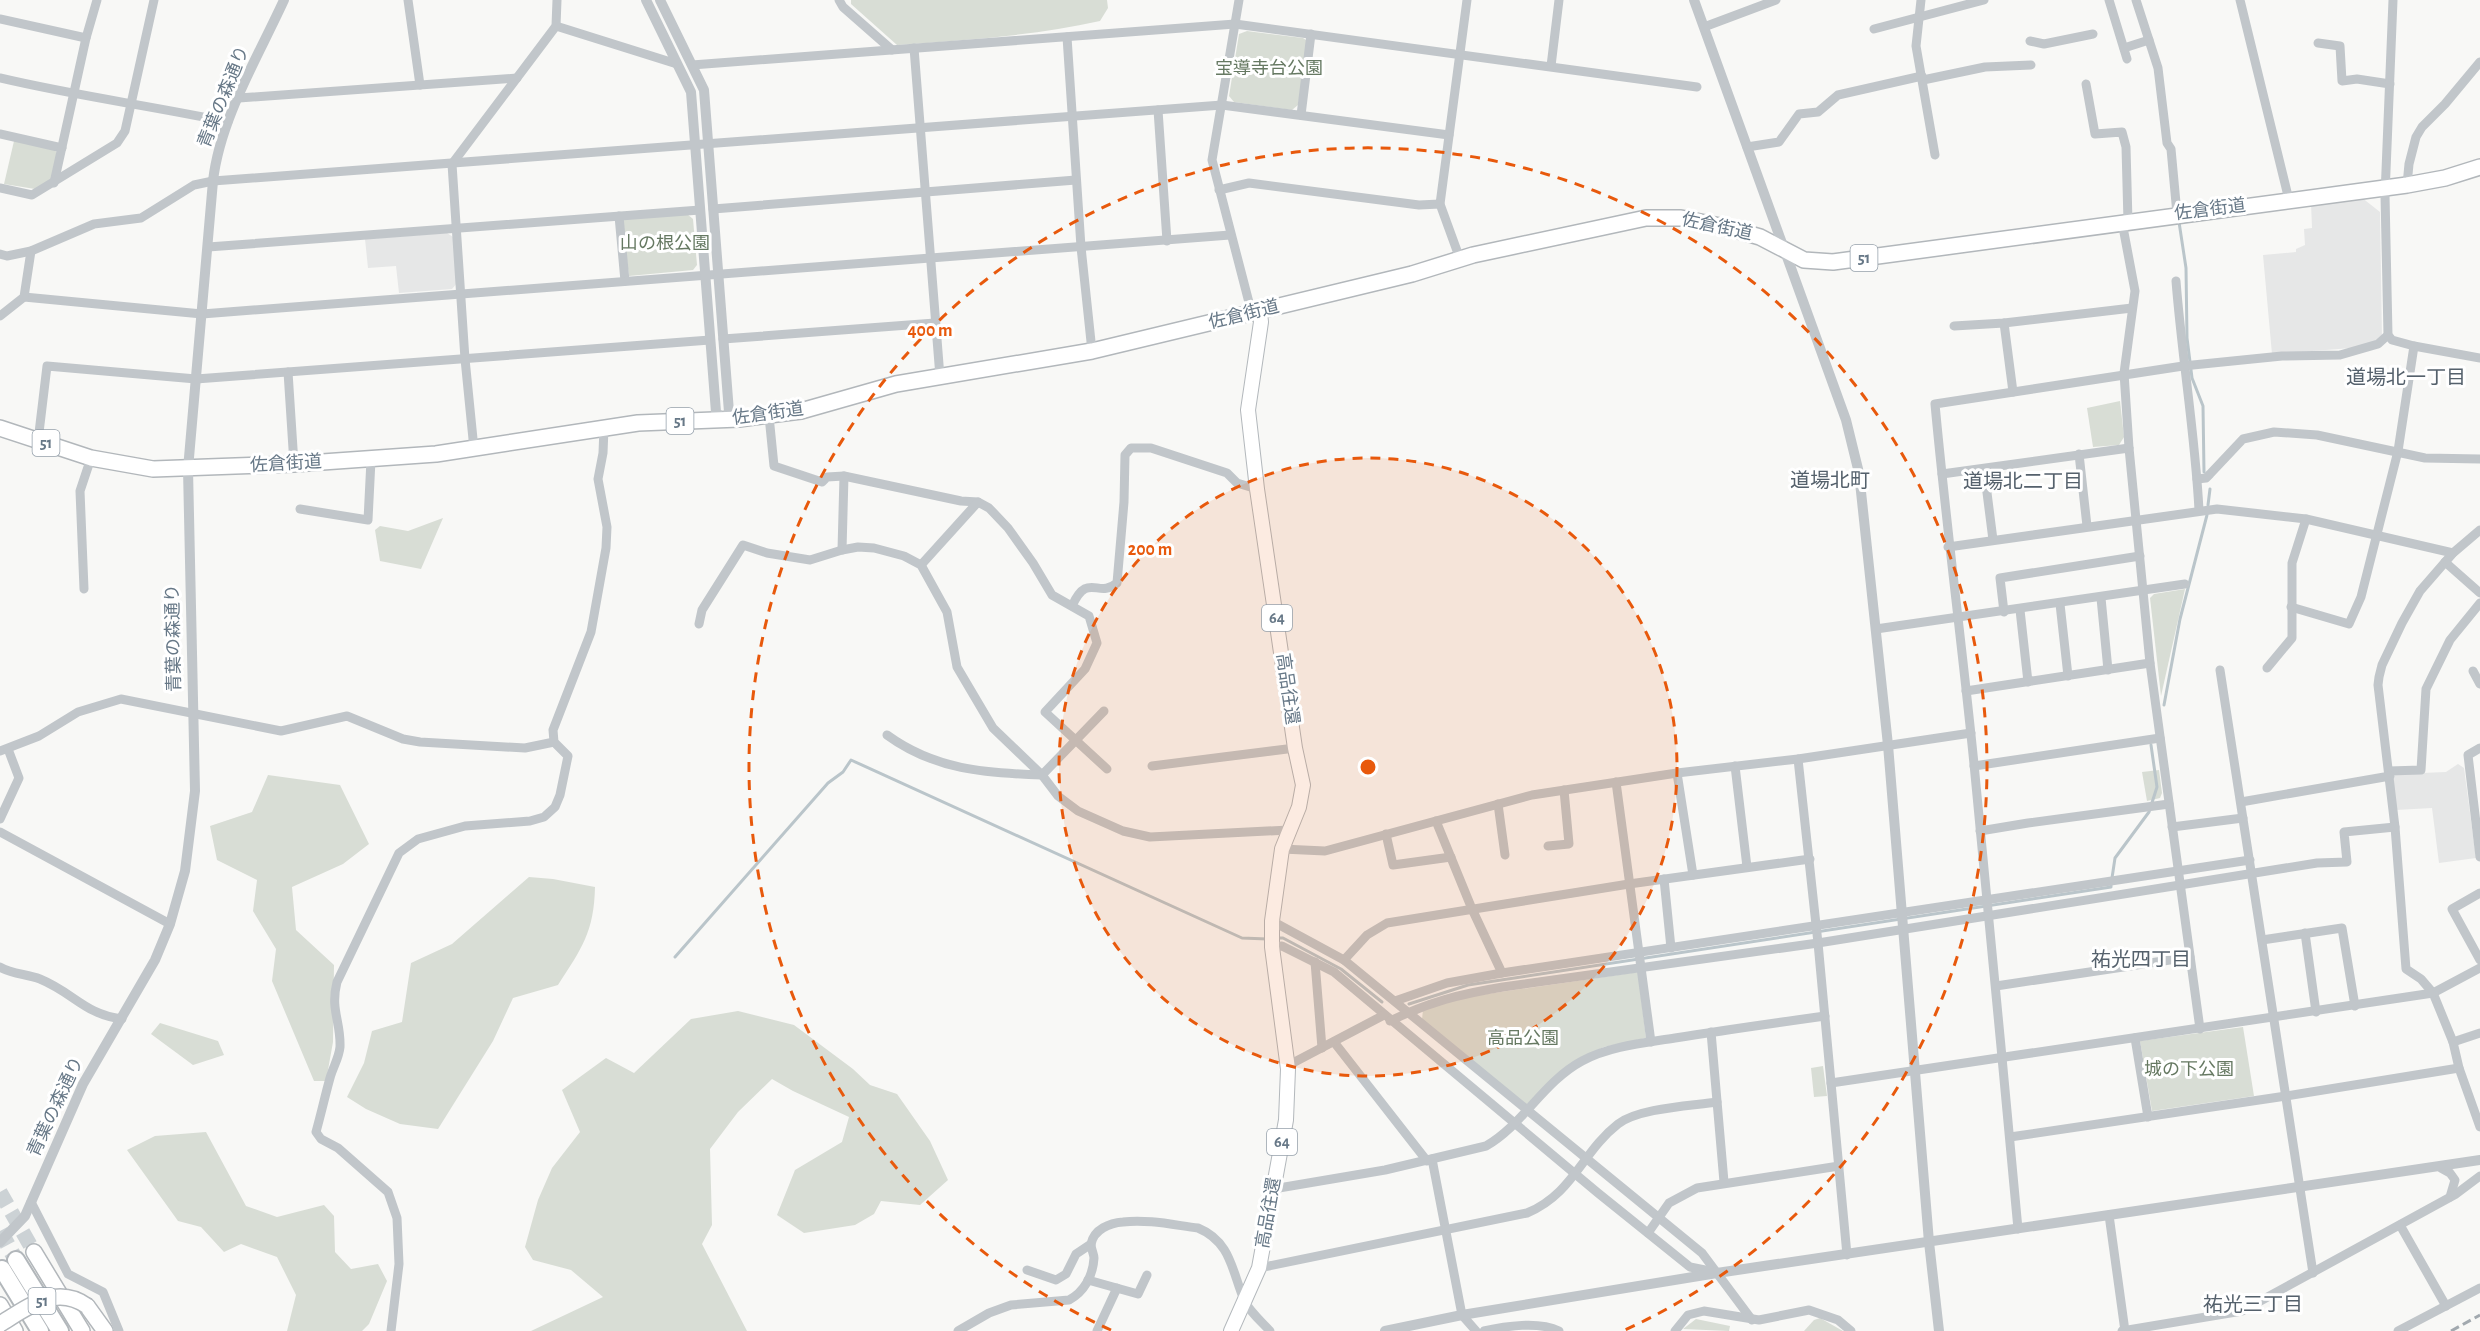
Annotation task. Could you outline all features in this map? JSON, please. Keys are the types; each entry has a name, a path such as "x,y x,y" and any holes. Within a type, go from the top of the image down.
{"highway":[{"name":"佐倉街道","path":"0,428 91,458 136,468 188,469 371,460 474,449 638,423 724,420 801,411 873,389 1092,351 1254,310 1412,274 1460,259 1656,217 1681,218 1737,230 1768,240 1804,260 1833,262 2177,214 2407,185 2445,178 2480,167"},
{"path":"34,1252 82,1331"},
{"path":"40,1331 9,1264 60,1331"},
{"name":"51","path":"0,1324 46,1299 73,1298 87,1306 105,1331"},
{"path":"0,1305 15,1331"}],"main road":[{"name":"高品往還","path":"1254,310 1261,322 1248,400 1257,489 1295,748 1303,784 1299,807 1282,849 1272,921"},
{"name":"64","path":"1272,921 1272,947"},
{"name":"高品往還","path":"1231,1331 1259,1268 1286,1120 1287,1066 1272,947"}],"street":[{"path":"54,183 86,38 97,0"},
{"path":"0,188 32,195 117,143 125,131 154,0"},
{"name":"青葉の森通り","path":"0,1242 25,1216 83,1084 155,960 170,924 185,871 193,815 188,469 213,181 219,146 228,123 284,0"},
{"path":"408,0 420,85"},
{"path":"474,449 465,359 452,164 556,26 557,0"},
{"path":"646,0 691,92 716,412 724,420 729,412 704,90 660,0"},
{"path":"839,0 843,8 892,50"},
{"path":"1239,0 1212,160 1230,235 1254,310"},
{"path":"1460,259 1440,204 1467,0"},
{"path":"1551,66 1559,0"},
{"path":"1694,0 1846,420 1859,473 1888,745 1914,1072 1939,1331"},
{"path":"1704,27 1776,0"},
{"path":"1921,0 1915,39 1935,155"},
{"path":"1874,29 1984,0"},
{"path":"2109,0 2127,59"},
{"path":"2136,0 2158,68 2167,142 2171,149 2177,214"},
{"path":"2240,0 2289,200"},
{"path":"2393,0 2386,188 2388,335 2392,340 2415,346 2480,358"},
{"path":"0,18 86,38"},
{"path":"692,65 1235,24 1697,87"},
{"path":"556,26 677,64"},
{"path":"1301,115 1311,34"},
{"path":"2030,40 2044,44 2093,34"},
{"path":"1067,37 1081,247 1092,351"},
{"path":"2124,48 2149,40"},
{"path":"2318,43 2340,46 2342,81 2357,79 2390,84"},
{"path":"914,48 940,377"},
{"path":"2407,185 2409,164 2416,137 2422,127 2445,104 2480,62"},
{"path":"1747,147 1779,142 1799,114 1818,112 1838,95 1985,67 2031,64"},
{"path":"0,78 74,95 132,103 228,123"},
{"path":"239,98 517,78"},
{"path":"2086,84 2095,134 2122,132 2126,147 2125,222 2134,282 2124,373 2130,448 2150,663 2199,1029"},
{"path":"0,254 7,256 31,251 94,224 141,218 194,185 213,181 1221,105 1449,135"},
{"path":"1158,110 1167,241"},
{"path":"0,134 62,148"},
{"path":"713,209 1076,180"},
{"path":"1219,190 1249,183 1419,205 1440,204"},
{"path":"208,247 700,210"},
{"path":"619,216 625,281"},
{"path":"24,297 202,314 1230,235"},
{"path":"0,316 24,297 31,251"},
{"path":"2176,281 2189,365 2199,510"},
{"path":"1954,326 2004,323 2132,308"},
{"path":"723,339 935,323"},
{"path":"2004,323 2013,392"},
{"path":"2018,1229 1971,733 1959,618 1948,547 1935,404 2124,373 2189,365 2282,356 2340,355 2378,344 2388,335"},
{"path":"38,441 46,366 196,379 710,340"},
{"path":"2291,607 2349,624 2361,597 2398,451 2415,346"},
{"path":"288,372 294,464"},
{"path":"769,416 774,466 822,482 827,477 844,476 961,501 978,502 989,508 1008,528 1034,563 1052,595 1089,615 1097,643 1085,669 1046,712 1107,769"},
{"path":"391,1331 399,1264 397,1218 388,1192 338,1148 321,1139 316,1132 340,1048 339,1027 333,1006 337,982 399,853 418,839 465,826 530,821 544,817 555,807 560,795 568,756 554,742 553,730 591,632 606,548 607,527 598,479 603,453 604,428"},
{"path":"2197,479 2210,474 2243,439 2274,432 2317,435 2425,458 2480,459"},
{"path":"1072,606 1079,592 1085,588 1111,587 1117,583 1124,502 1125,455 1131,448 1151,448 1227,473 1237,483 1257,489"},
{"path":"1942,474 2130,448"},
{"path":"2079,454 2087,526"},
{"path":"84,589 80,492 91,458"},
{"path":"300,509 368,520 371,460"},
{"path":"1984,469 1993,540"},
{"path":"842,550 844,476"},
{"path":"921,565 978,502"},
{"path":"1948,547 2199,510 2231,509 2306,519 2453,553"},
{"path":"2267,668 2292,638 2292,562 2306,519"},
{"path":"2480,530 2453,553 2421,591 2408,611 2382,665 2378,685 2390,774 2406,969 2421,979 2433,993 2453,1042 2459,1068 2480,1127"},
{"path":"699,624 702,610 743,545 767,553 810,560 858,547 890,551 921,565 947,612 957,667 993,728 1042,775 1058,796 1078,811 1123,831 1150,837 1289,830"},
{"path":"2004,612 2000,578 2140,556"},
{"path":"2445,562 2480,592"},
{"path":"1876,629 2020,610 2186,584"},
{"path":"2101,598 2109,670"},
{"path":"2241,802 2421,770 2426,689 2450,640 2480,603"},
{"path":"2060,604 2068,676"},
{"path":"2020,610 2028,682"},
{"path":"1966,692 2150,663"},
{"path":"2220,670 2313,1273"},
{"path":"2472,672 2480,684"},
{"path":"0,819 19,778 4,750 39,736 78,712 122,699 192,715 281,731 347,716 403,739 420,742 525,748 554,742"},
{"path":"887,735 918,755 941,762 984,772 1042,775 1104,711"},
{"path":"1282,849 1325,851 1532,795 1971,733"},
{"path":"1974,766 2160,738"},
{"path":"1152,766 1295,748"},
{"path":"2480,748 2468,755 2480,857"},
{"path":"1798,759 1817,927 1847,1255"},
{"path":"1735,766 1747,867"},
{"path":"1677,773 1693,875"},
{"path":"1616,783 1651,1042"},
{"path":"1548,846 1569,844 1564,790"},
{"path":"1498,804 1505,855"},
{"path":"1980,831 2169,804"},
{"path":"2172,827 2243,818"},
{"path":"1436,821 1472,909 1502,974"},
{"path":"1395,1001 1447,983 1502,974 1818,943 2317,863 2347,862 2344,832 2395,827"},
{"path":"0,832 170,924"},
{"path":"1386,834 1393,865 1451,857"},
{"path":"1344,960 1367,934 1387,923 1629,884 1810,859"},
{"path":"1287,1066 1387,1018 1407,1013 1423,1005 1460,994 1640,960 1671,948 2250,860"},
{"path":"1664,879 1671,948"},
{"path":"2480,893 2452,909 2480,960"},
{"path":"1272,921 1344,960 1586,1160 1702,1252 1752,1320"},
{"path":"2262,940 2342,928 2355,1006"},
{"path":"2305,933 2316,1012"},
{"path":"1272,947 1282,946 1334,972 1690,1267 1717,1273"},
{"path":"1996,986 2190,957"},
{"path":"1315,962 1322,1048"},
{"path":"0,967 38,979 65,991 84,1007 103,1017 122,1019"},
{"path":"1832,1083 2433,993 2480,968"},
{"path":"1274,1189 1430,1160 1485,1146 1500,1138 1543,1093 1581,1062 1606,1051 1711,1032 1825,1016"},
{"path":"1711,1032 1724,1182"},
{"path":"2453,1042 2480,1034"},
{"path":"2135,1038 2148,1117"},
{"path":"1334,1042 1430,1160 1462,1315 1476,1331"},
{"path":"2010,1137 2459,1068"},
{"path":"1259,1268 1527,1213 1543,1207 1557,1197 1619,1123 1641,1114 1717,1102"},
{"path":"1385,1331 1462,1315 1717,1273 2300,1186 2441,1168 2480,1160"},
{"path":"1648,1233 1669,1203 1697,1188 1839,1166"},
{"path":"2441,1168 2450,1173 2455,1180 2450,1197"},
{"path":"2109,1215 2124,1331 2242,1311 2450,1197 2480,1176"},
{"path":"31,1202 68,1274 103,1292 119,1331"},
{"path":"1028,1270 1056,1280 1066,1274 1076,1254 1091,1244 1101,1228 1125,1221 1198,1228 1208,1232 1221,1244 1230,1260 1245,1301 1270,1331"},
{"path":"2400,1225 2446,1306"},
{"path":"958,1331 989,1313 1011,1305 1069,1300 1082,1291 1088,1280 1094,1258 1091,1244"},
{"path":"1088,1280 1138,1294 1147,1275"},
{"path":"1097,1331 1117,1288"},
{"path":"2398,1331 2480,1288"},
{"path":"1675,1331 1688,1315 1704,1311 1752,1320 1809,1310 1838,1320 1851,1331"},
{"path":"1484,1331 1497,1328 1534,1327 1553,1328 1559,1331"}],"shaded area":[{"path":"2361,197 2380,212 2382,338 2365,347 2272,354 2263,255 2296,252 2296,249 2305,245 2304,229 2312,228 2311,203"},
{"path":"447,233 453,237 457,283 452,289 399,293 396,266 368,268 365,239"},
{"path":"2458,764 2464,768 2476,858 2439,863 2432,808 2396,810 2393,777 2396,774 2446,772"}],"green space":[{"path":"851,0 1107,0 1108,8 1100,21 1075,26 999,37 897,45 851,4"},
{"name":"宝導寺台公園","path":"1247,31 1303,38 1309,42 1298,105 1292,110 1234,102 1229,96 1239,34"},
{"path":"14,141 55,150 57,154 51,179 35,189 4,184"},
{"name":"山の根公園","path":"687,214 693,219 697,265 693,270 629,276 622,222 625,218"},
{"path":"2120,401 2124,437 2119,445 2093,447 2087,408"},
{"path":"443,518 421,569 380,561 375,530 380,526 408,531"},
{"path":"2185,589 2161,696 2150,598 2154,594"},
{"path":"2159,770 2162,793 2160,798 2147,801 2142,772"},
{"path":"268,775 340,785 369,844 343,864 292,887 296,930 334,965 333,1042 326,1081 314,1081 272,981 276,949 253,911 257,880 217,860 210,826 252,812"},
{"path":"529,877 595,887 592,916 585,939 558,985 513,998 493,1041 438,1129 400,1124 366,1109 347,1097 364,1063 372,1031 402,1022 411,963 452,944"},
{"name":"高品公園","path":"1638,972 1646,1038 1604,1047 1579,1058 1526,1105 1422,1020 1423,1009 1460,998"},
{"path":"738,1011 794,1025 853,1069 870,1085 897,1094 930,1141 948,1180 920,1205 881,1201 874,1214 855,1225 804,1233 777,1215 795,1170 842,1142 849,1117 772,1079 738,1112 710,1149 712,1225 702,1244 747,1331 531,1331 603,1297 571,1270 533,1260 525,1247 538,1200 552,1168 580,1132 562,1090 606,1058 634,1073 691,1019"},
{"path":"160,1023 218,1041 224,1055 193,1065 151,1034"},
{"name":"城の下公園","path":"2243,1027 2254,1096 2152,1111 2140,1041"},
{"path":"1823,1066 1827,1096 1814,1097 1811,1068"},
{"path":"206,1132 246,1206 277,1217 324,1205 334,1216 335,1252 351,1269 378,1264 387,1281 369,1324 362,1331 287,1331 296,1295 277,1257 241,1244 224,1252 201,1227 178,1221 127,1150 155,1136"},
{"path":"1820,1318 1843,1331 1804,1331 1814,1320"},
{"path":"1696,1319 1730,1326 1729,1331 1683,1329"}],"waterway":[{"path":"2179,222 2186,268 2187,338 2192,378 2203,406 2204,472"},
{"path":"2208,505 2210,489"},
{"path":"2164,705 2180,619 2207,515"},
{"path":"2112,878 2115,858 2149,812 2157,787 2151,745"},
{"path":"675,957 828,783 843,772 851,760 1242,938 1267,939"},
{"path":"1409,1004 1468,985 2111,887 2111,884"},
{"path":"1277,938 1283,938 1341,969 1382,1002"}],"tunnel":[{"path":"0,1192 34,1252"},
{"path":"0,1231 16,1260"}],"railway":[{"path":"2451,1331 2480,1315"}],"district":[{"name":"道場北一丁目","path":"2406,378"},
{"name":"道場北町","path":"1830,481"},
{"name":"道場北二丁目","path":"2023,482"},
{"name":"祐光四丁目","path":"2141,960"},
{"name":"祐光三丁目","path":"2253,1305"}]}
